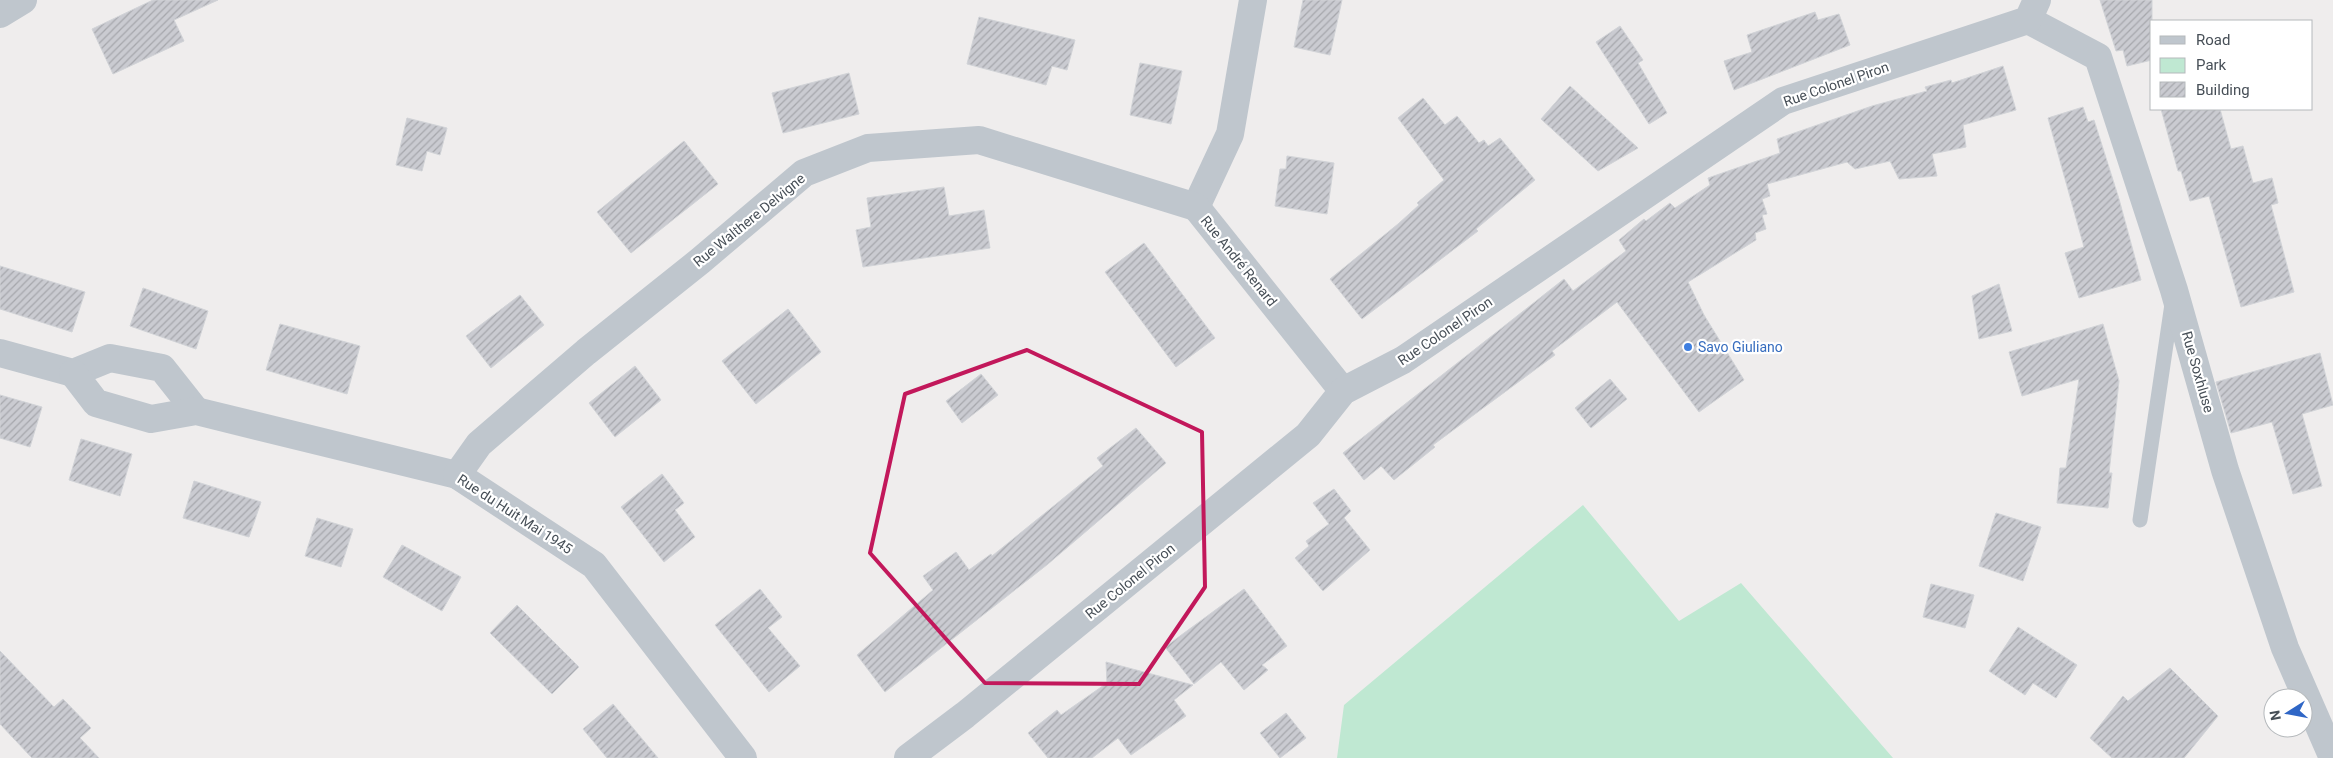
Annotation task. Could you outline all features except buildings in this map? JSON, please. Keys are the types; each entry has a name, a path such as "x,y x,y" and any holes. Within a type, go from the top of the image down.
{"street":[{"path":"0,14 23,0"},
{"name":"Rue André Renard","path":"1253,0 1230,134 1196,207 1343,391"},
{"name":"Rue Soxhluse","path":"2032,10 2098,57 2174,290 2228,479 2285,648 2333,758"},
{"name":"Rue Colonel Piron","path":"908,758 965,715 1308,435 1343,391 1403,360 1783,101 2032,10"},
{"name":"Rue Walthere Delvigne","path":"457,475 479,444 586,352 700,261 804,173 868,148 979,140 1196,207"},
{"path":"0,353 73,373 96,403 151,419 196,411 162,368 110,358 73,373"},
{"name":"Rue du Huit Mai 1945","path":"196,411 457,475 594,565 743,758"}],"lane":[{"path":"2140,520 2174,290"}],"highlighted area":[{"path":"1027,350 1202,432 1205,587 1139,684 985,683 870,553 905,394"}],"green space":[{"path":"1583,505 1679,621 1741,583 1893,758 1337,758 1344,705"}],"place":[{"name":"Savo Giuliano","path":"1688,347"}]}
